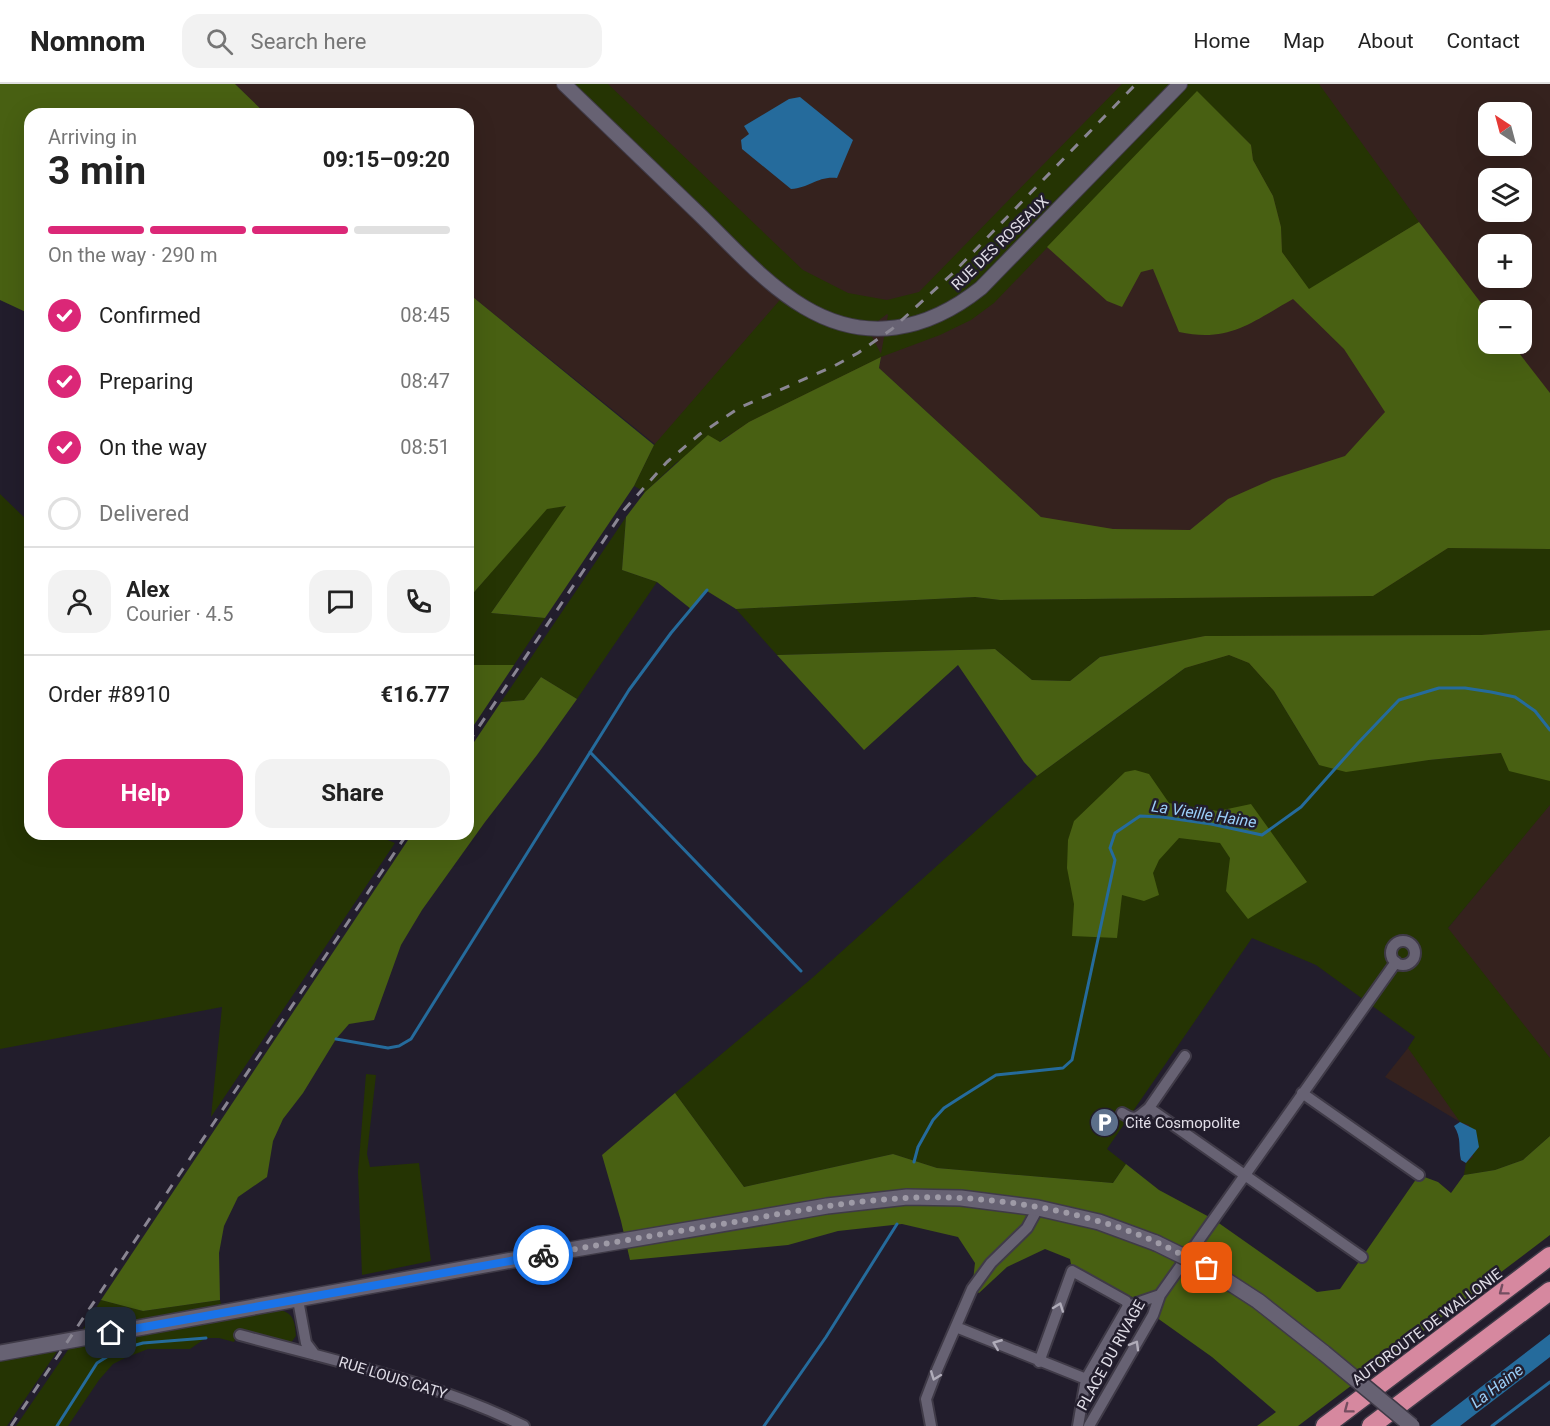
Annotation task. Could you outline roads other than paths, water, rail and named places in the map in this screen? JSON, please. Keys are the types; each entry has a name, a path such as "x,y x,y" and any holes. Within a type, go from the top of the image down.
{"highway":[{"name":"AUTOROUTE DE WALLONIE","path":"1325,1426 1550,1256"},
{"path":"1371,1426 1550,1291"}],"main road":[{"path":"0,1353 540,1255 827,1206 907,1197 961,1198 1038,1208 1099,1222 1156,1243 1207,1268 1258,1301 1413,1426"}],"street":[{"name":"RUE DES ROSEAUX","path":"564,84 785,294 816,314 868,329 892,329 924,321 963,303 981,288 1180,84"},
{"path":"1160,1295 1396,962"},
{"path":"1122,1113 1135,1118 1149,1108 1185,1056"},
{"path":"1302,1093 1419,1175"},
{"path":"1149,1108 1362,1257"},
{"path":"931,1426 926,1399 972,1289 991,1263 1027,1228 1038,1208"},
{"path":"1039,1362 1072,1271 1127,1304"},
{"name":"PLACE DU RIVAGE","path":"1078,1426 1086,1379 1127,1304 1160,1295"},
{"name":"PLACE DU RIVAGE","path":"1089,1426 1153,1315 1160,1295"},
{"path":"298,1300 306,1342 316,1356"},
{"path":"956,1327 1086,1379"},
{"name":"RUE LOUIS CATY","path":"240,1335 397,1378 453,1397 524,1426"}],"water":[{"path":"800,97 853,140 837,178 824,179 791,189 742,149 741,140 749,134 744,126 789,99"},
{"path":"1460,1122 1476,1130 1479,1147 1466,1163 1461,1160 1459,1139 1454,1126"},
{"name":"La Haine","path":"1550,1334 1550,1357 1460,1426 1430,1426"}],"waterway":[{"path":"336,1039 388,1048 399,1046 411,1039 629,690 671,633 707,590"},
{"name":"La Vieille Haine","path":"914,1162 918,1147 933,1120 944,1108 996,1075 1063,1068 1072,1060 1115,860 1110,848 1115,833 1140,816 1211,824 1262,835 1301,807 1399,700 1439,688 1465,688 1515,697 1535,711 1550,730"},
{"path":"590,752 801,971"},
{"path":"764,1426 826,1337 897,1224"},
{"path":"57,1426 97,1363 118,1350 143,1343 206,1338"},
{"path":"1492,1426 1550,1382"}],"railway":[{"path":"474,734 624,510 667,462 700,434 739,408 834,366 858,353 892,329 952,274 1136,84"},
{"path":"11,1426 403,840"}],"place":[{"name":"Cité Cosmopolite","path":"1104,1123"}]}
